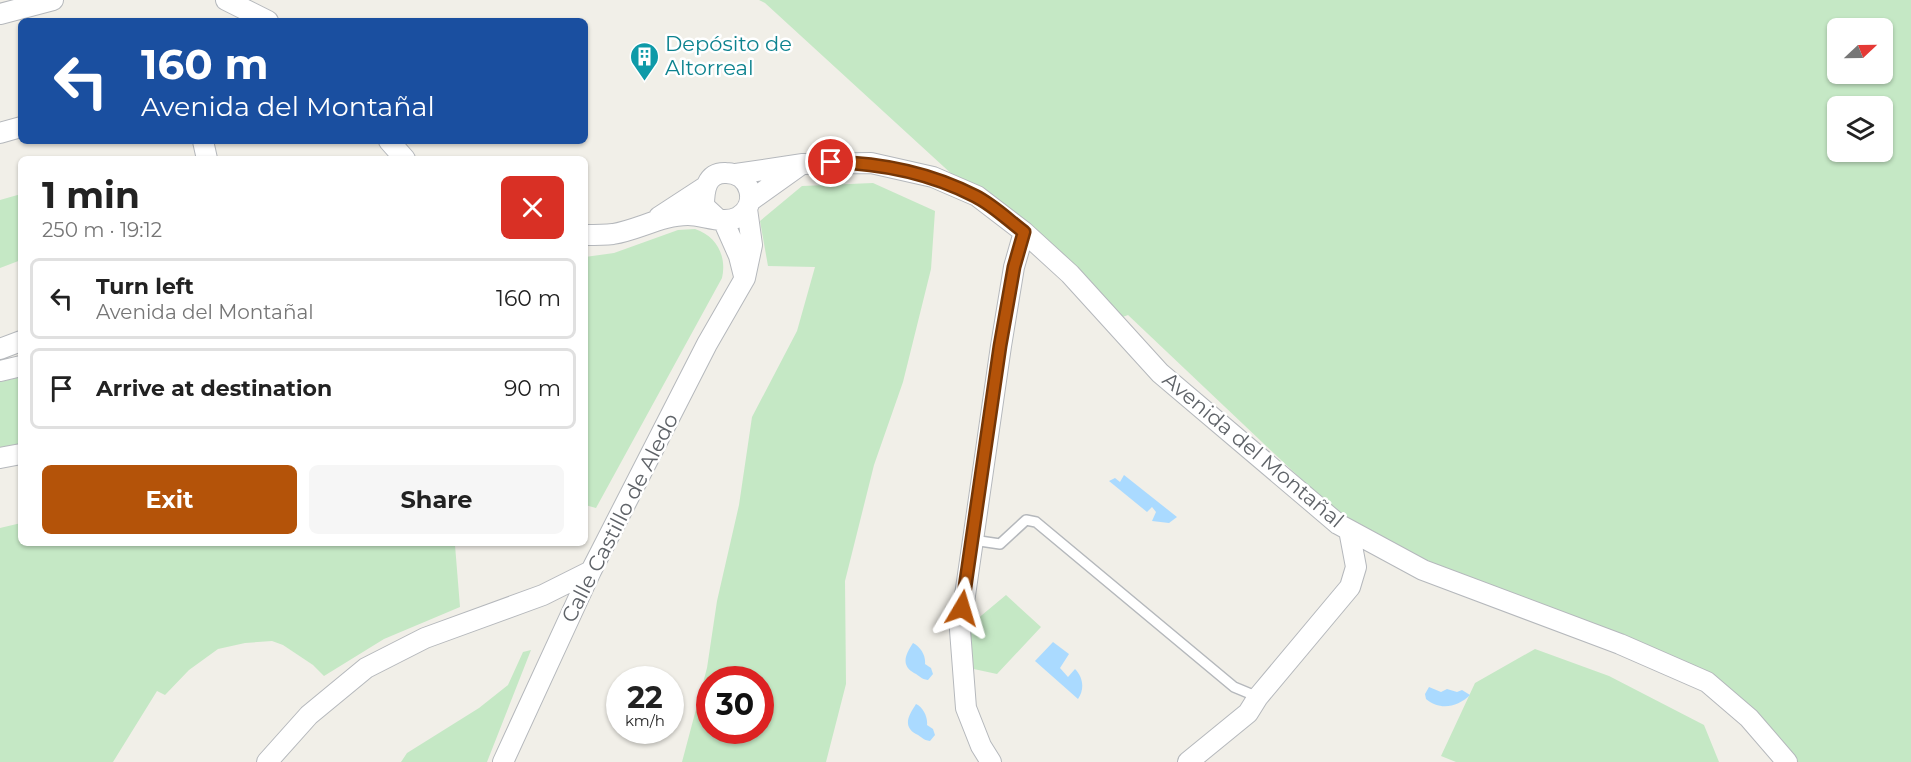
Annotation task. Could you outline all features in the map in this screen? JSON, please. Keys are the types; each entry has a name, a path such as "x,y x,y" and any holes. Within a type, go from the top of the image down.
{"street":[{"path":"0,14 52,0"},
{"path":"226,0 262,18"},
{"path":"0,133 18,128"},
{"path":"392,144 402,156"},
{"name":"Avenida del Montañal","path":"736,174 803,164 871,163 933,177 977,196 1024,232 1070,274 1160,374 1282,479 1349,530 1424,570 1620,644 1707,682 1749,718 1787,762"},
{"name":"Avenida del Montañal","path":"749,205 776,180 803,164"},
{"path":"588,235 614,234 652,221 688,215 720,220 736,219 749,205 750,190 745,181 736,174 724,172 652,221"},
{"path":"705,187 704,206 720,220 739,256 745,278"},
{"name":"Calle Castillo de Aledo","path":"503,762 591,571 707,344 745,278 752,245 749,205"},
{"path":"991,762 981,746 966,708 960,630 971,540 1004,323 1014,267 1024,232"},
{"path":"0,349 18,342"},
{"path":"0,371 18,367"},
{"path":"0,458 18,455"},
{"path":"1188,762 1248,713 1258,697 1350,587 1356,567 1349,530"},
{"path":"267,762 309,715 366,668 425,638 543,595 591,571"}],"lane":[{"path":"971,540 1000,544 1026,520 1036,522 1234,687 1258,697"}],"green space":[{"path":"759,0 1911,0 1911,762 1787,762 1707,682 1377,551 1128,315 1112,321 765,3"},
{"path":"873,183 935,211 931,269 903,382 874,465 845,581 846,684 826,762 682,762 696,709 696,744 774,744 774,666 707,666 717,601 739,505 752,417 797,331 815,267 768,266 760,221 802,186"},
{"path":"18,195 18,261 0,268 0,200"},
{"path":"695,229 703,232 715,242 723,262 722,278 596,508 588,506 588,257 614,253 678,230"},
{"path":"18,378 18,448 0,448 0,382"},
{"path":"18,524 18,546 455,546 460,607 384,639 324,676 313,665 283,645 272,641 245,643 218,649 189,670 165,695 157,691 113,762 0,762 0,528"},
{"path":"1006,595 1041,627 997,674 969,668 970,625"},
{"path":"1535,649 1609,676 1704,725 1719,762 1456,762 1441,756 1475,683"},
{"path":"531,650 487,762 401,762 407,753 479,708 508,685 523,652"}],"water":[{"path":"1124,475 1177,517 1169,523 1152,521 1156,512 1152,507 1147,512 1109,481 1115,478 1120,482"},
{"path":"1053,642 1069,654 1060,668 1068,677 1075,669 1080,676 1082,687 1078,699 1035,661"},
{"path":"913,643 922,652 925,664 931,668 933,674 928,680 914,673 907,666 907,655"},
{"path":"1429,687 1441,692 1447,689 1457,692 1462,690 1470,695 1454,705 1437,705 1426,699 1425,694"},
{"path":"916,704 921,707 927,719 927,725 933,729 935,735 930,741 916,734 909,727 909,716"}],"place":[{"name":"Depósito de Altorreal","path":"644,82"}],"route":[{"path":"831,162 871,163 933,177 977,196 1024,232 1014,267 1000,346 962,608"}]}
